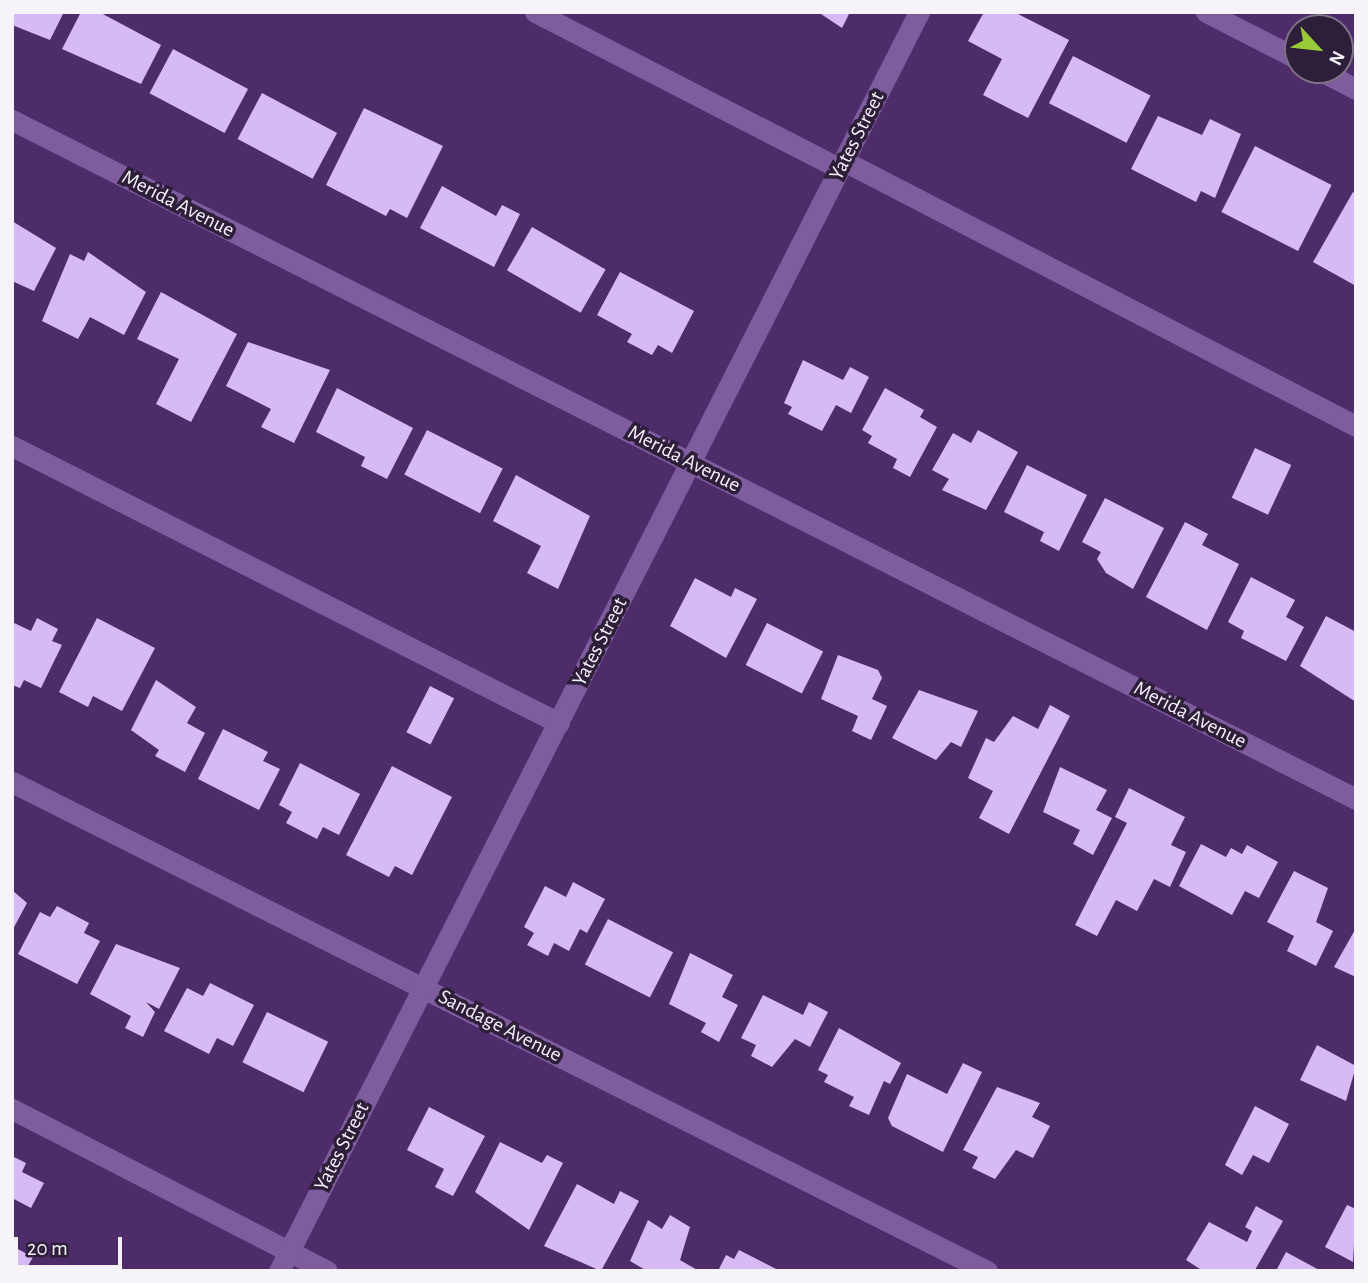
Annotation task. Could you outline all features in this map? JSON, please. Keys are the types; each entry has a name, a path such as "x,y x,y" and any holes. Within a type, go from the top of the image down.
{"street":[{"path":"535,12 1356,426"},
{"name":"Yates Street","path":"279,1271 919,12"},
{"path":"1206,12 1284,53"},
{"name":"Merida Avenue","path":"12,120 1356,799"},
{"path":"12,446 559,723"},
{"name":"Sandage Avenue","path":"12,782 987,1271"},
{"path":"12,1109 327,1271"}],"building":[{"path":"12,12 64,12 50,40 12,25"},
{"path":"81,12 99,12 161,45 141,84 62,49"},
{"path":"818,12 850,12 842,28"},
{"path":"984,12 1014,12 1069,40 1028,118 983,95 1002,59 968,41"},
{"path":"173,49 248,89 225,133 150,93"},
{"path":"1073,56 1151,95 1126,143 1049,103"},
{"path":"262,93 337,133 313,179 238,139"},
{"path":"364,108 443,146 407,218 390,209 386,216 326,185"},
{"path":"1158,116 1202,135 1210,119 1241,134 1215,198 1201,191 1196,202 1131,169"},
{"path":"1255,146 1332,185 1298,251 1221,212"},
{"path":"442,186 496,216 502,205 520,214 494,267 420,228"},
{"path":"1353,192 1356,194 1356,286 1313,262"},
{"path":"12,221 56,248 34,291 12,281"},
{"path":"532,227 606,270 581,313 507,270"},
{"path":"88,252 146,292 124,335 90,317 78,339 42,321 70,254 84,261"},
{"path":"620,272 694,311 672,353 658,345 652,355 627,342 632,334 597,315"},
{"path":"161,292 237,334 191,422 156,404 179,359 137,339"},
{"path":"248,342 330,370 294,443 261,427 271,409 226,386"},
{"path":"803,360 843,380 850,367 869,377 851,413 836,405 822,431 788,414 792,407 784,403"},
{"path":"337,388 413,428 387,479 361,466 365,457 316,432"},
{"path":"885,388 924,410 920,417 937,427 910,477 893,468 897,459 868,443 872,436 862,430"},
{"path":"427,430 503,469 480,513 404,475"},
{"path":"978,430 1018,452 986,510 942,490 949,479 932,470 953,433 971,443"},
{"path":"1255,448 1291,465 1268,515 1232,498"},
{"path":"1027,465 1087,495 1059,551 1040,541 1044,532 1004,512"},
{"path":"516,475 590,516 558,589 527,573 541,546 493,521"},
{"path":"1105,498 1164,528 1133,589 1106,573 1097,559 1101,552 1082,542"},
{"path":"1185,522 1208,534 1202,545 1239,564 1207,630 1146,597"},
{"path":"1251,577 1295,600 1286,617 1304,627 1286,661 1241,638 1244,631 1228,622"},
{"path":"695,578 731,597 735,588 757,599 726,658 670,626"},
{"path":"1326,616 1356,632 1356,702 1300,666"},
{"path":"37,618 58,629 52,641 62,645 41,688 24,680 20,688 12,685 12,622 31,631"},
{"path":"97,618 155,648 122,711 93,696 88,707 59,692"},
{"path":"767,623 823,652 802,693 746,665"},
{"path":"838,655 878,670 882,678 872,699 887,706 871,740 852,731 858,716 821,699"},
{"path":"156,680 196,707 187,723 205,733 185,772 155,756 159,750 131,730"},
{"path":"430,686 454,698 430,745 406,732"},
{"path":"919,690 978,711 961,747 951,742 936,760 892,738"},
{"path":"1050,705 1070,716 1009,834 979,818 993,791 968,778 986,738 994,742 1013,716 1038,729"},
{"path":"223,729 268,752 263,761 280,769 259,810 198,779"},
{"path":"300,763 360,794 339,835 323,827 317,839 286,823 292,812 279,805"},
{"path":"392,766 452,797 412,875 395,866 389,877 346,855"},
{"path":"1060,767 1107,790 1096,810 1112,818 1093,855 1073,844 1080,830 1043,812"},
{"path":"1129,788 1185,817 1171,845 1186,852 1170,887 1154,879 1137,911 1116,900 1097,936 1075,925 1127,823 1115,817"},
{"path":"1201,844 1226,857 1231,848 1242,854 1247,845 1278,862 1259,898 1245,891 1232,915 1179,886"},
{"path":"1294,871 1328,888 1316,922 1333,931 1316,966 1287,951 1294,936 1267,922"},
{"path":"573,882 605,899 587,933 580,929 569,951 554,943 548,956 527,945 534,933 524,927 545,886 566,897"},
{"path":"12,890 27,903 12,931"},
{"path":"57,906 89,923 84,933 100,941 77,984 18,954 40,912 50,917"},
{"path":"608,919 673,952 650,998 585,964"},
{"path":"1356,928 1356,977 1334,967"},
{"path":"116,944 180,968 159,1009 146,1002 155,1012 143,1037 125,1028 131,1016 90,994"},
{"path":"690,953 733,975 722,997 738,1005 719,1042 701,1032 706,1023 669,1004"},
{"path":"210,983 254,1005 233,1046 217,1038 209,1054 164,1031 187,988 203,996"},
{"path":"763,995 803,1015 809,1002 828,1012 810,1047 795,1039 772,1067 751,1056 756,1045 741,1038"},
{"path":"267,1012 328,1042 304,1092 242,1062"},
{"path":"839,1028 901,1063 890,1084 884,1081 869,1115 849,1106 854,1097 824,1082 828,1075 818,1070"},
{"path":"1317,1045 1356,1066 1346,1101 1300,1080"},
{"path":"963,1063 982,1072 943,1152 892,1126 888,1118 907,1074 947,1094"},
{"path":"997,1087 1040,1103 1032,1117 1050,1126 1033,1158 1016,1150 995,1179 972,1168 978,1157 963,1150"},
{"path":"1255,1106 1289,1124 1269,1163 1253,1155 1242,1175 1225,1165"},
{"path":"429,1107 485,1136 453,1196 435,1187 444,1169 407,1150"},
{"path":"500,1142 542,1163 547,1155 563,1163 529,1230 475,1192"},
{"path":"12,1156 26,1163 22,1172 44,1183 31,1208 12,1198"},
{"path":"577,1184 614,1204 620,1191 639,1201 601,1271 544,1246"},
{"path":"1347,1205 1356,1209 1353,1262 1325,1247"},
{"path":"1256,1206 1283,1221 1255,1270 1203,1271 1186,1260 1209,1222 1247,1242 1252,1231 1245,1227"},
{"path":"670,1215 690,1227 680,1260 699,1271 647,1271 630,1261 648,1220 662,1229"},
{"path":"12,1246 33,1257 25,1271 12,1271"},
{"path":"739,1250 780,1271 718,1271 726,1255 734,1259"},
{"path":"1286,1252 1321,1271 1276,1271"}]}
